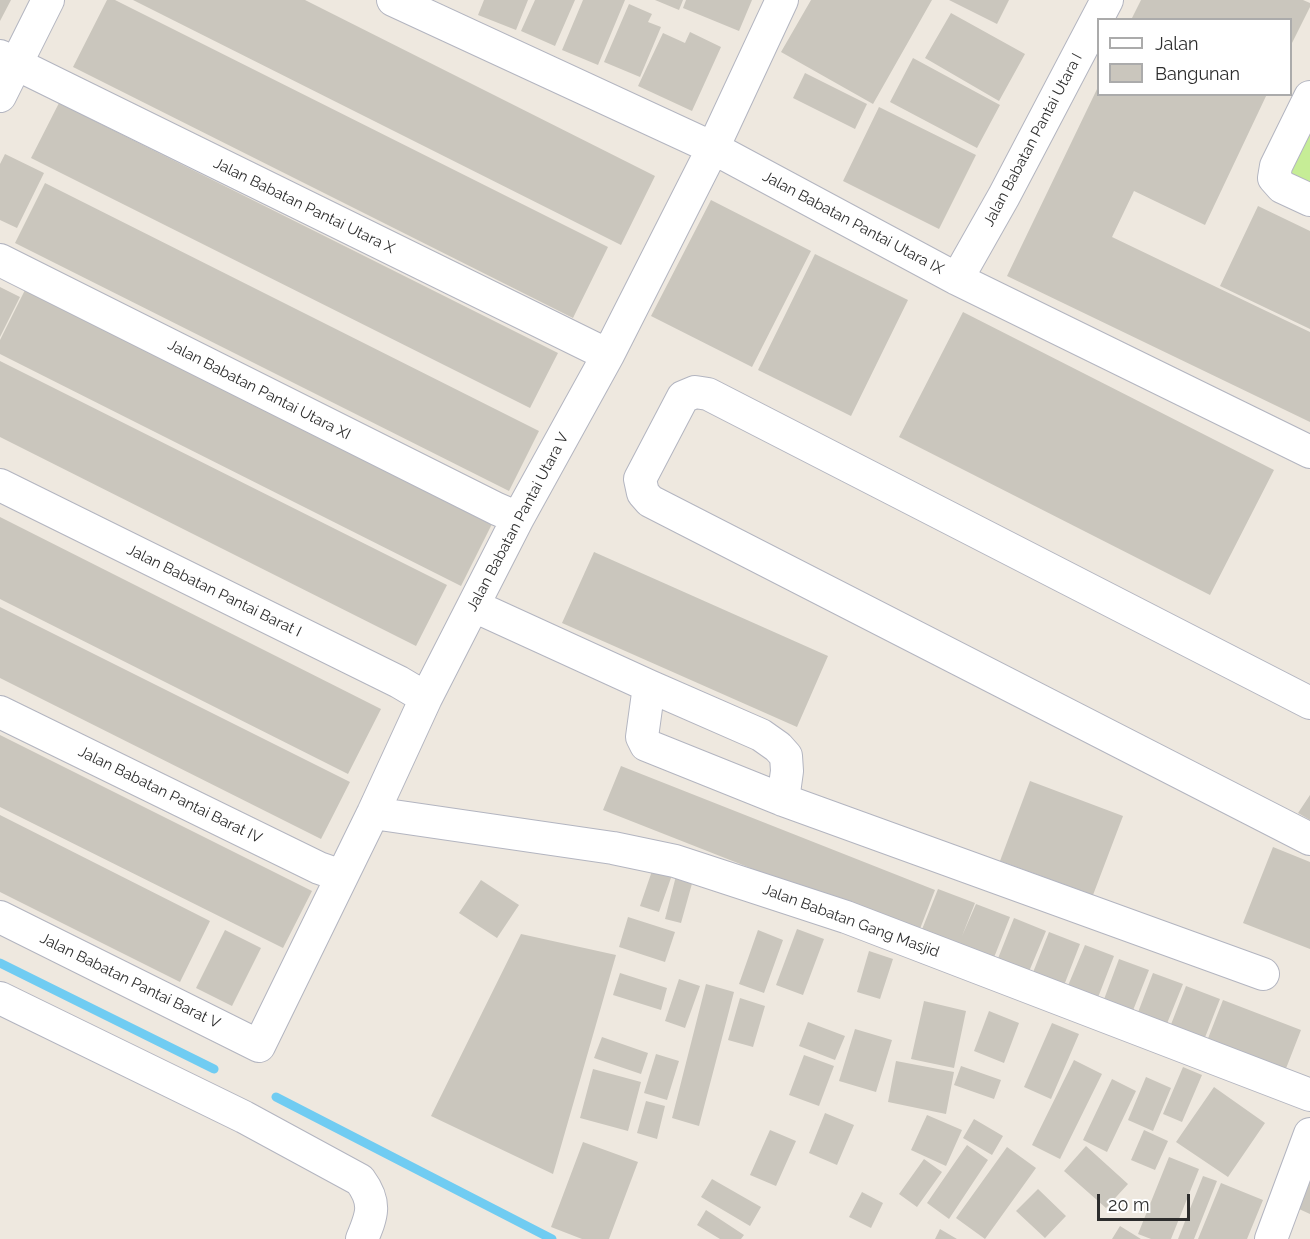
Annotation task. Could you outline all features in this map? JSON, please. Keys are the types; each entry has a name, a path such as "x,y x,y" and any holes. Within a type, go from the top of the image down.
{"street":[{"path":"0,96 8,60 48,0"},
{"name":"Jalan Babatan Pantai Utara IX","path":"393,0 713,147 957,279 1310,452"},
{"name":"Jalan Babatan Pantai Utara V","path":"259,1046 374,813 426,698 518,518 608,355 713,147 782,0"},
{"name":"Jalan Babatan Pantai Utara I","path":"1098,18 1107,0"},
{"name":"Jalan Babatan Pantai Utara I","path":"957,279 1004,196 1097,19"},
{"name":"Jalan Babatan Pantai Utara X","path":"8,60 608,355"},
{"path":"1310,98 1276,166 1274,178 1282,187 1310,200"},
{"name":"Jalan Babatan Pantai Utara XI","path":"0,260 518,518"},
{"path":"1310,703 708,394 695,392 683,397 640,479 643,493 650,501 1310,839"},
{"name":"Jalan Babatan Pantai Barat I","path":"0,485 399,682 426,698"},
{"path":"474,606 760,735 778,747 786,756 783,801"},
{"path":"649,686 642,737 646,745 783,801 1263,974"},
{"name":"Jalan Babatan Pantai Barat IV","path":"0,712 319,868 342,876"},
{"name":"Jalan Babatan Gang Masjid","path":"374,813 613,848 675,861 846,917 1310,1095"},
{"name":"Jalan Babatan Pantai Barat V","path":"0,917 259,1046"},
{"path":"0,998 244,1117 360,1180 369,1195 372,1210 362,1239"},
{"path":"1271,1239 1310,1134"}],"green space":[{"path":"1310,128 1310,187 1286,176"}],"building":[{"path":"0,0 11,0 0,21"},
{"path":"107,0 115,0 608,247 573,318 73,67"},
{"path":"133,0 305,0 655,176 621,245"},
{"path":"484,0 528,0 516,30 478,15"},
{"path":"535,0 575,0 555,46 521,31"},
{"path":"583,0 625,0 598,65 562,50"},
{"path":"655,0 683,0 679,10"},
{"path":"686,0 752,0 739,31 683,8"},
{"path":"811,0 932,0 873,104 781,52"},
{"path":"949,0 1009,0 997,24"},
{"path":"1141,0 1303,0 1310,3 1292,43 1292,18 1132,18"},
{"path":"629,4 652,14 648,22 661,27 640,77 604,62"},
{"path":"951,13 1025,54 999,101 925,58"},
{"path":"690,32 721,47 692,111 638,86 663,33 685,43"},
{"path":"913,58 1000,105 977,148 890,102"},
{"path":"805,73 867,104 855,129 793,98"},
{"path":"1097,89 1097,96 1266,96 1205,225 1134,191 1112,237 1310,332 1310,422 1007,276"},
{"path":"59,103 558,353 530,408 31,158"},
{"path":"879,107 976,155 939,229 843,181"},
{"path":"5,154 44,173 17,228 0,220 0,164"},
{"path":"45,183 539,431 509,491 15,243"},
{"path":"711,200 811,251 752,367 651,316"},
{"path":"1258,206 1310,231 1310,329 1220,286"},
{"path":"815,254 908,300 851,416 758,370"},
{"path":"0,287 20,297 0,337"},
{"path":"25,290 492,524 461,586 0,354 0,340"},
{"path":"963,312 1274,470 1210,595 899,437"},
{"path":"0,361 447,585 416,646 0,437"},
{"path":"0,517 381,709 348,774 0,599"},
{"path":"594,552 828,656 797,727 562,623"},
{"path":"0,607 350,782 321,839 0,678"},
{"path":"0,735 312,891 283,948 0,807"},
{"path":"621,766 935,890 918,934 603,810"},
{"path":"1030,781 1123,816 1093,895 1000,861"},
{"path":"1310,795 1310,820 1298,813"},
{"path":"0,815 210,921 180,982 0,892"},
{"path":"1273,847 1310,862 1310,949 1243,923"},
{"path":"653,868 672,875 659,912 640,906"},
{"path":"676,876 693,880 681,923 665,919"},
{"path":"481,880 519,905 497,938 459,913"},
{"path":"938,889 975,903 962,936 976,904 1010,917 993,960 921,932"},
{"path":"628,917 675,932 665,962 619,947"},
{"path":"1014,918 1046,931 1028,974 997,961"},
{"path":"797,929 824,939 803,995 776,985"},
{"path":"225,930 261,948 232,1006 196,988"},
{"path":"758,930 783,940 764,993 739,984"},
{"path":"1049,932 1080,944 1063,988 1032,975"},
{"path":"521,934 616,955 553,1174 431,1116"},
{"path":"1085,945 1114,956 1097,1000 1067,988"},
{"path":"869,951 893,959 880,999 857,992"},
{"path":"1119,959 1149,970 1132,1013 1103,1002"},
{"path":"620,973 667,988 661,1010 613,995"},
{"path":"1153,973 1183,984 1166,1026 1137,1015"},
{"path":"679,979 700,986 685,1028 665,1021"},
{"path":"706,984 734,992 699,1126 672,1118"},
{"path":"1186,986 1220,999 1204,1040 1170,1027"},
{"path":"740,998 765,1006 753,1047 728,1040"},
{"path":"1223,1000 1301,1030 1285,1071 1207,1041"},
{"path":"924,1001 966,1011 954,1068 911,1059"},
{"path":"989,1011 1019,1023 1004,1063 974,1051"},
{"path":"808,1022 845,1036 835,1060 799,1046"},
{"path":"1052,1023 1079,1034 1051,1099 1024,1087"},
{"path":"855,1029 892,1040 876,1092 839,1081"},
{"path":"602,1037 648,1053 641,1074 594,1058"},
{"path":"656,1054 679,1061 667,1100 644,1093"},
{"path":"804,1055 834,1066 819,1106 789,1095"},
{"path":"1074,1060 1102,1074 1060,1159 1032,1145"},
{"path":"896,1061 954,1072 946,1114 888,1102"},
{"path":"961,1066 1001,1080 994,1099 954,1085"},
{"path":"1183,1067 1202,1075 1182,1122 1163,1114"},
{"path":"593,1069 641,1082 628,1131 580,1118"},
{"path":"1146,1077 1171,1088 1153,1131 1128,1120"},
{"path":"1112,1079 1136,1091 1107,1152 1083,1140"},
{"path":"1214,1087 1265,1123 1228,1177 1176,1142"},
{"path":"646,1101 665,1106 657,1139 637,1133"},
{"path":"825,1113 854,1125 837,1165 809,1153"},
{"path":"927,1115 962,1130 946,1166 911,1150"},
{"path":"974,1119 1003,1136 992,1155 963,1138"},
{"path":"770,1130 796,1141 776,1186 750,1175"},
{"path":"1144,1130 1168,1141 1155,1170 1131,1160"},
{"path":"583,1142 638,1162 609,1239 582,1239 551,1227"},
{"path":"967,1145 988,1160 949,1219 927,1203"},
{"path":"1086,1146 1128,1184 1106,1208 1064,1171"},
{"path":"1007,1147 1036,1168 985,1239 956,1218"},
{"path":"1169,1157 1199,1169 1171,1239 1151,1239 1138,1234"},
{"path":"1310,1157 1310,1214 1288,1204"},
{"path":"924,1159 942,1172 917,1207 899,1194"},
{"path":"1203,1176 1217,1181 1194,1239 1178,1239"},
{"path":"712,1179 761,1207 750,1226 701,1197"},
{"path":"1221,1183 1263,1200 1247,1239 1198,1239"},
{"path":"1038,1189 1066,1216 1045,1238 1016,1211"},
{"path":"862,1192 883,1203 871,1228 849,1217"},
{"path":"706,1210 744,1235 741,1239 720,1239 697,1225"},
{"path":"1120,1226 1141,1239 1112,1239"},
{"path":"940,1229 957,1239 935,1239"}],"waterway":[{"path":"0,963 214,1069"},
{"path":"276,1097 552,1239"}]}
